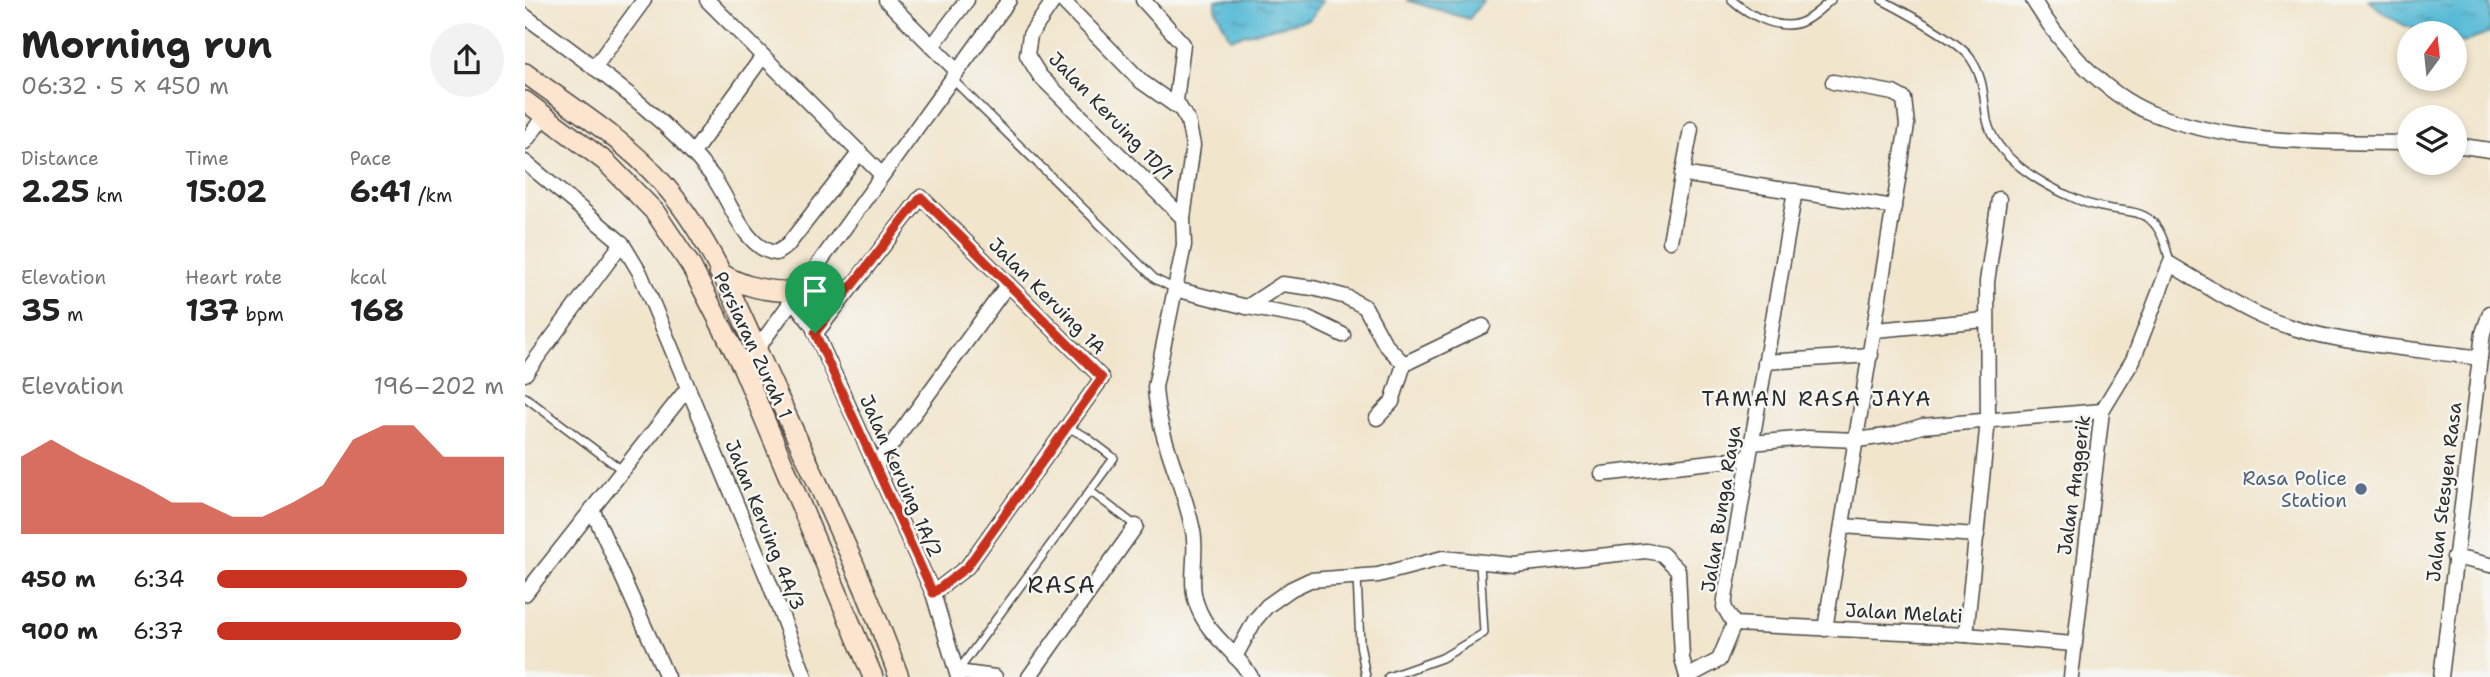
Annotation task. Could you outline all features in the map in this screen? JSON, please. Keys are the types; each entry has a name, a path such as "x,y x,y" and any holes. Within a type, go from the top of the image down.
{"main road":[{"name":"Persiaran Zurah 1","path":"525,73 657,176 687,213 757,350 873,605 899,677"},
{"name":"Persiaran Zurah 1","path":"525,101 606,162 655,212 691,266 743,369 873,677"},
{"path":"718,271 739,284 794,295"}],"street":[{"path":"594,68 644,0"},
{"path":"707,0 881,174"},
{"path":"885,0 933,45 953,74"},
{"path":"933,45 967,0"},
{"path":"743,369 953,74 1009,0"},
{"name":"Jalan Keruing 1D/1","path":"1054,0 1030,35 1027,55 1040,76 1184,218"},
{"path":"1062,0 1142,82 1179,108 1188,121 1193,145 1184,218 1184,245 1156,387 1157,407 1163,440 1192,530 1196,603 1216,640 1235,657 1251,677"},
{"path":"1143,0 1183,44 1177,91 1179,108"},
{"path":"2033,0 2048,25 2080,60 2119,95 2150,112 2182,122 2280,141 2397,143"},
{"path":"525,16 654,114 693,153 715,180 756,244 767,252 776,253 787,246 860,152"},
{"path":"693,153 763,56"},
{"path":"1825,629 1907,125 1904,99 1893,93 1833,82"},
{"path":"525,142 545,115"},
{"path":"1670,241 1691,129"},
{"path":"2467,147 2490,150"},
{"name":"Jalan Keruing 4A/3","path":"525,162 622,243 640,273 769,582 805,677"},
{"path":"1682,174 1894,207"},
{"name":"Jalan Bunga Raya","path":"1734,624 1724,607 1725,593 1794,191"},
{"name":"Jalan Keruing 1A","path":"815,333 921,197 1102,378 967,567 933,593"},
{"path":"1966,635 1988,420 1985,320 1987,282 1999,199"},
{"path":"525,374 622,243"},
{"path":"2170,264 2260,316 2294,327 2336,337 2480,358"},
{"name":"Jalan Anggerik","path":"2071,677 2102,411 2133,360 2170,264"},
{"path":"876,467 1008,284"},
{"path":"1247,307 1282,284 1313,288 1346,297 1365,307 1385,344 1404,364"},
{"path":"1175,289 1247,307 1308,318 1343,335"},
{"name":"Jalan Keruing 1A/2","path":"794,295 815,333 933,593 958,674"},
{"name":"Jalan Stesyen Rasa","path":"2441,677 2480,358 2490,313"},
{"path":"1875,330 1985,320"},
{"path":"1377,418 1392,402 1404,364 1483,326"},
{"path":"1765,362 1871,355"},
{"path":"525,594 687,389"},
{"path":"1751,443 1808,438 1857,440 1893,435 1922,426 2102,411"},
{"path":"1602,474 1748,458"},
{"path":"592,509 667,677"},
{"path":"1029,677 1136,526"},
{"path":"1842,526 1977,535"},
{"path":"1235,657 1255,621 1267,606 1291,589 1310,580 1357,577 1443,558 1515,565 1646,551 1662,554 1678,570 1682,657 1687,677 1719,660 1734,624"},
{"path":"2454,557 2490,565"},
{"name":"Jalan Melati","path":"1734,624 1966,635 2073,644"},
{"path":"958,674 995,677"}],"lane":[{"path":"1732,0 1746,12 1771,23 1802,23 1831,0"},
{"path":"1882,0 1909,13 1970,56 1986,94 1987,121 2001,150 2042,181 2078,200 2141,213 2154,220 2166,243 2170,264"},
{"path":"953,74 1155,279 1175,289"},
{"path":"525,397 622,470"},
{"path":"958,674 1114,458 1067,427"},
{"path":"1090,491 1136,526"},
{"path":"1388,677 1442,658 1484,633 1480,563"},
{"path":"1357,577 1360,644 1366,677"}],"water":[{"path":"1216,0 1323,0 1310,19 1230,38 1215,8"},
{"path":"1406,0 1483,0 1469,19"},
{"path":"2368,0 2490,0 2490,33 2467,42 2467,21 2397,21"}],"place":[{"name":"Rasa Police Station","path":"2361,489"}],"district":[{"name":"TAMAN RASA JAYA","path":"1817,399"},
{"name":"RASA","path":"1062,585"}],"route":[{"path":"921,197 1102,378 967,567 952,582 933,593 815,333 921,197"}]}
